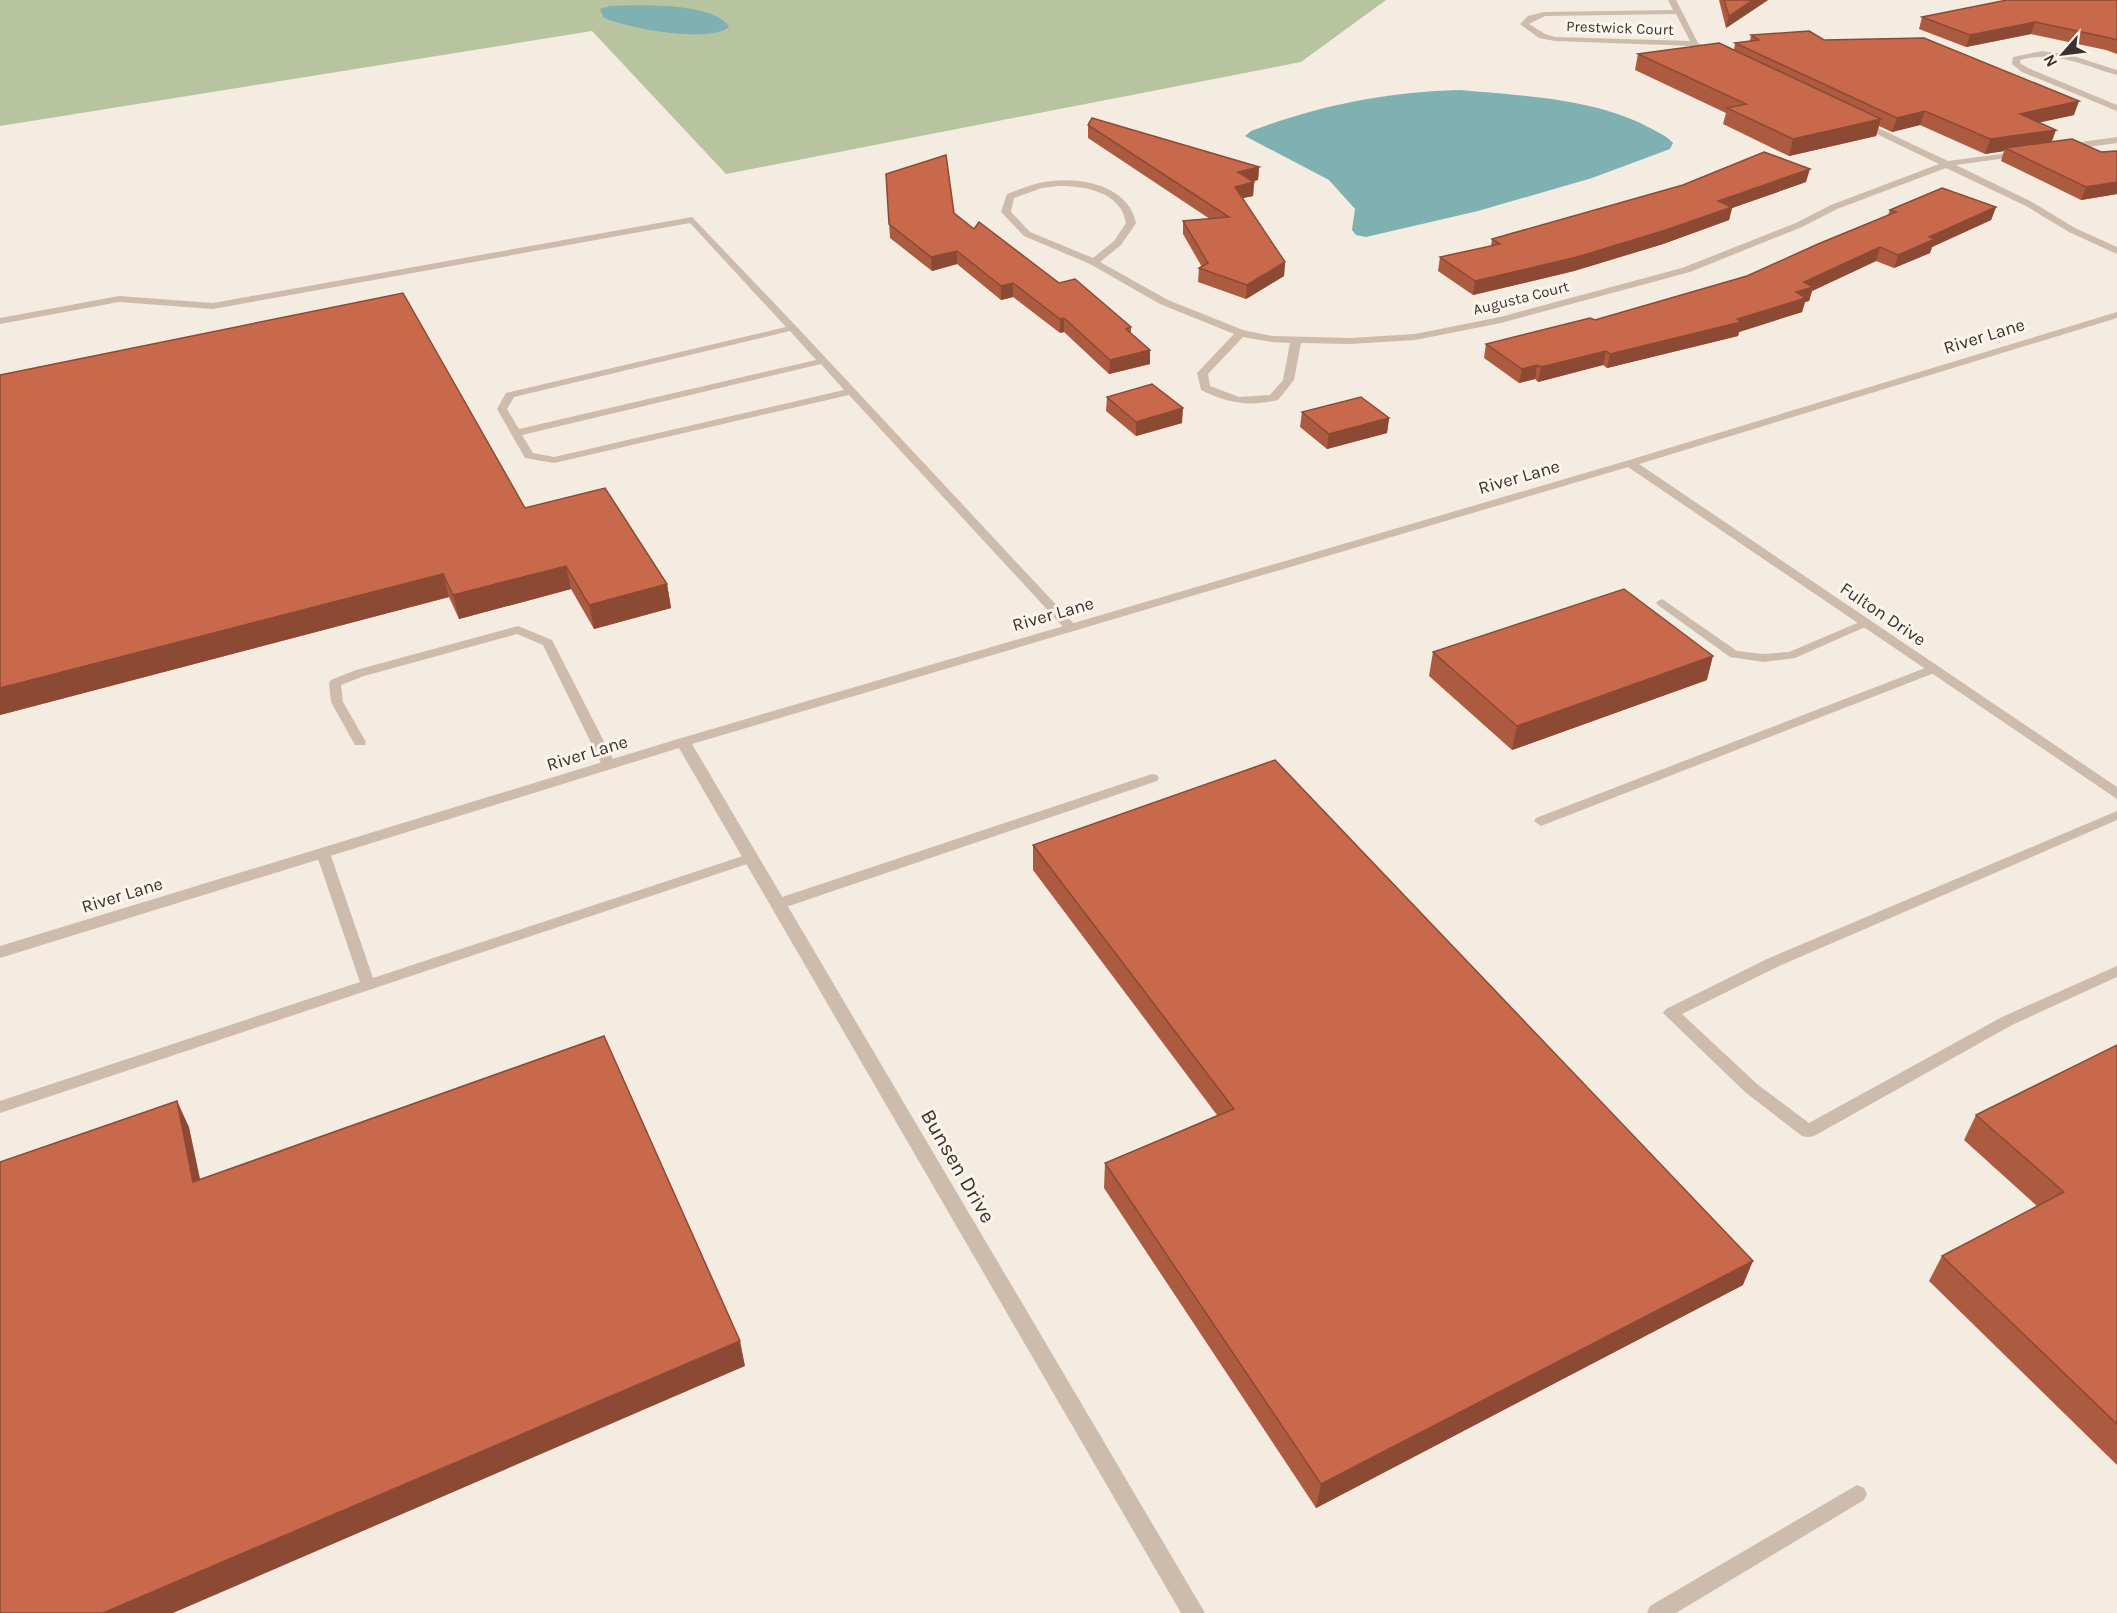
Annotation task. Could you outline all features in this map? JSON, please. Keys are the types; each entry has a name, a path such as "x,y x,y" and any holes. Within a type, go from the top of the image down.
{"street":[{"path":"1672,0 1695,44 1727,59"},
{"name":"Prestwick Court","path":"1678,12 1553,13 1531,18 1524,24 1542,36 1580,42 1695,44"},
{"path":"2117,73 2061,54 2043,52 2016,58 2016,64 2025,70 2117,108"},
{"path":"1854,119 2029,204 2072,230 2117,251"},
{"path":"2051,148 2117,140"},
{"name":"Augusta Court","path":"1094,262 1118,243 1131,223 1128,210 1111,195 1088,187 1060,183 1034,187 1010,196 1006,212 1027,234 1094,262 1164,302 1241,333 1272,339 1350,341 1415,337 1502,320 1686,270 1799,225 1834,207 1948,164 2029,151"},
{"name":"River Lane","path":"0,952 683,742 1630,463 2117,315"},
{"path":"1241,333 1202,373 1205,388 1227,399 1251,403 1274,398 1288,380 1296,339"},
{"name":"Fulton Drive","path":"1630,463 2117,794"},
{"name":"Bunsen Drive","path":"683,742 1194,1613"}],"lane":[{"path":"0,321 119,299 213,306 692,220 1071,628"},
{"path":"793,328 510,395 502,409 529,456 554,460 851,391"},
{"path":"515,433 824,361"},
{"path":"1662,603 1734,654 1763,658 1791,655 1866,624"},
{"path":"360,742 337,702 335,683 518,630 548,643 609,765"},
{"path":"1541,821 1933,669"},
{"path":"778,904 1152,777"},
{"path":"2117,814 1772,963 1671,1013 1751,1088 1808,1131 2007,1021 2117,971"},
{"path":"323,853 368,985"},
{"path":"0,1107 751,858"},
{"path":"1657,1613 1857,1494"}],"green space":[{"path":"0,0 1386,0 1301,62 726,174 592,31 0,126"}],"water":[{"path":"610,6 692,9 721,19 729,27 719,32 704,34 648,30 604,18 600,9"},
{"path":"1460,90 1560,100 1609,111 1632,119 1662,134 1673,143 1670,149 1592,178 1478,211 1366,237 1356,235 1352,230 1355,209 1329,180 1245,136 1251,131 1277,122 1354,101"}],"building":[{"path":"1724,0 1753,0 1729,16"},
{"path":"2007,0 2117,0 2117,40 2035,22 1970,35 1922,17"},
{"path":"1809,31 1824,40 1924,38 2079,101 2020,114 2056,130 1990,139 1925,111 1897,118 1735,43 1759,40 1751,35"},
{"path":"1719,43 1881,119 1793,139 1727,108 1746,104 1638,54"},
{"path":"1092,118 1259,167 1238,172 1254,182 1235,187 1285,262 1247,285 1199,268 1208,263 1183,221 1229,217 1088,125"},
{"path":"2072,139 2101,152 2117,151 2117,182 2086,187 2005,148"},
{"path":"1764,152 1810,169 1718,201 1732,207 1577,257 1475,281 1440,257 1500,244 1492,239 1683,185"},
{"path":"946,155 954,213 974,229 979,222 1059,283 1075,279 1131,327 1126,329 1150,350 1110,360 1064,318 1060,319 1013,283 1001,286 957,251 931,257 889,224 886,174"},
{"path":"1942,188 1996,207 1929,237 1935,239 1898,255 1880,247 1804,282 1813,287 1796,292 1806,298 1737,319 1741,322 1610,354 1606,351 1541,367 1537,365 1522,369 1486,344 1590,318 1595,320 1747,276 1896,212 1890,210"},
{"path":"403,293 525,508 605,488 667,584 589,605 566,566 453,595 443,574 0,688 0,375"},
{"path":"1152,384 1183,408 1136,422 1107,397"},
{"path":"1361,397 1389,418 1329,434 1302,412"},
{"path":"1624,589 1713,656 1517,726 1433,652"},
{"path":"1275,760 1753,1261 1321,1484 1105,1163 1234,1109 1033,845"},
{"path":"604,1036 740,1341 103,1613 0,1613 0,1162 177,1101 193,1182"},
{"path":"2117,1045 2117,1424 1942,1256 2064,1192 1976,1115"}]}
